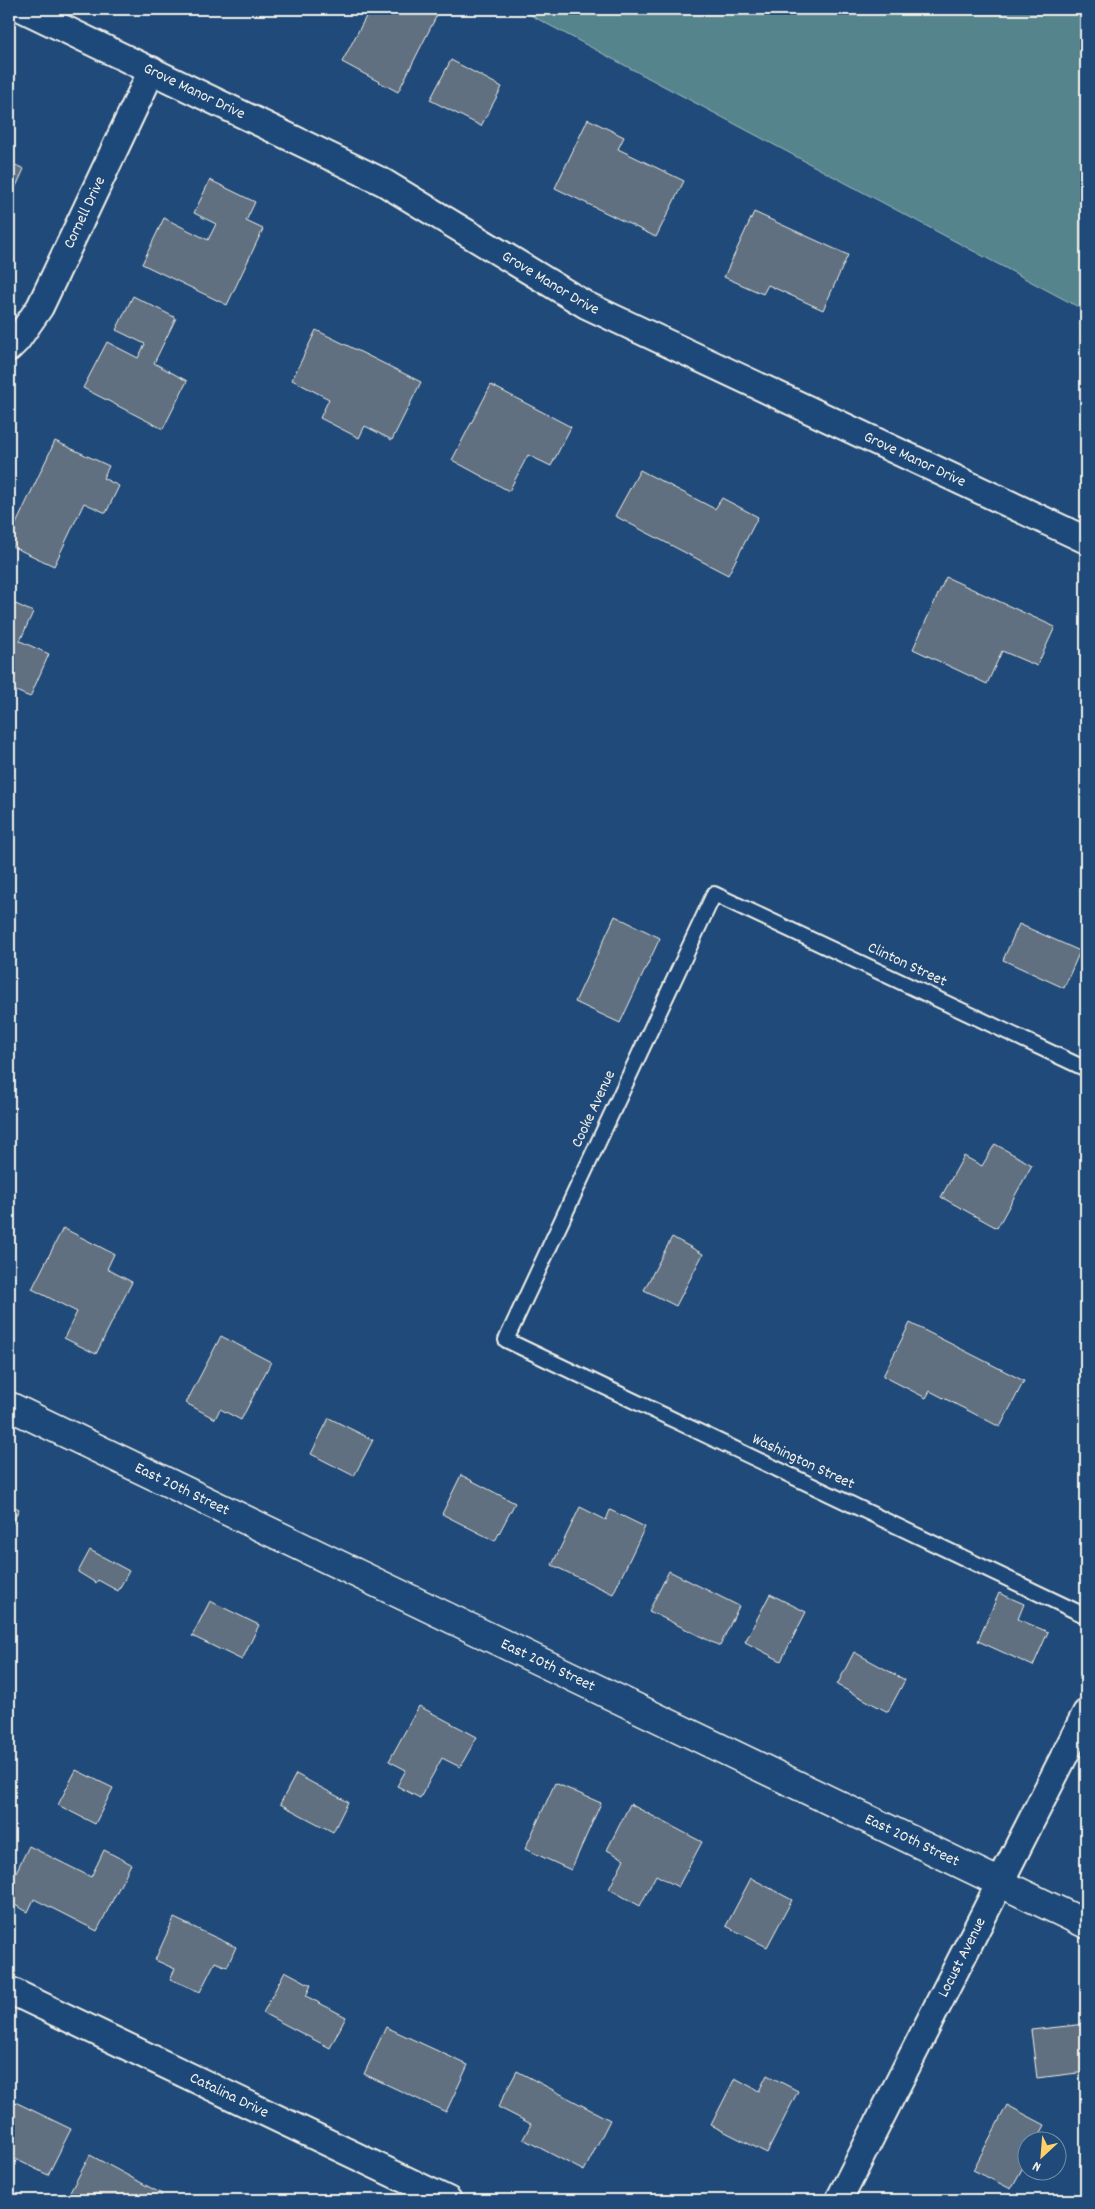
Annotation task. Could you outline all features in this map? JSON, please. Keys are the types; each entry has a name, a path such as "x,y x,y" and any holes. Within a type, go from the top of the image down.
{"street":[{"name":"Grove Manor Drive","path":"23,9 383,182 586,305 1086,540"},
{"name":"Cornell Drive","path":"9,348 17,340 40,307 152,70"},
{"name":"East 20th Street","path":"9,1406 1086,1924"},
{"name":"Locust Avenue","path":"839,2200 1086,1713"},
{"name":"Catalina Drive","path":"9,1990 448,2200"}],"lane":[{"name":"Clinton Street","path":"714,894 1086,1069"},
{"name":"Cooke Avenue","path":"506,1340 714,894"},
{"name":"Washington Street","path":"506,1340 1086,1616"}],"green space":[{"path":"519,9 1086,9 1086,311"}],"building":[{"path":"370,9 431,9 438,13 398,92 342,62"},
{"path":"451,60 502,87 481,126 430,100"},
{"path":"588,119 624,137 618,149 684,181 656,237 555,188"},
{"path":"9,162 24,169 9,202"},
{"path":"210,180 255,202 246,221 263,229 227,305 142,264 164,218 208,240 216,224 194,213"},
{"path":"754,212 848,255 823,310 768,285 763,294 724,277"},
{"path":"133,296 176,318 154,363 187,381 163,429 83,388 107,342 138,358 145,344 116,330"},
{"path":"316,330 421,382 392,440 365,426 359,438 320,418 329,399 292,380"},
{"path":"491,385 571,427 551,466 528,455 509,491 452,460"},
{"path":"55,441 109,466 103,478 119,486 106,513 84,503 54,566 9,545 9,539"},
{"path":"640,470 715,509 722,498 758,517 728,575 615,516"},
{"path":"946,577 1055,627 1037,666 1002,651 987,684 913,649"},
{"path":"9,601 33,612 20,641 49,654 30,697 9,688"},
{"path":"615,916 660,938 620,1023 575,1002"},
{"path":"1019,924 1080,951 1064,988 1003,960"},
{"path":"995,1144 1032,1165 997,1228 941,1197 964,1156 982,1166"},
{"path":"63,1228 114,1254 107,1269 132,1282 96,1354 64,1338 77,1312 32,1289"},
{"path":"672,1237 703,1254 676,1306 644,1290"},
{"path":"910,1323 1024,1381 1000,1427 930,1391 926,1398 883,1376"},
{"path":"221,1336 271,1362 241,1420 220,1409 215,1419 186,1403"},
{"path":"329,1418 373,1440 354,1476 311,1454"},
{"path":"461,1475 515,1503 495,1541 442,1514"},
{"path":"9,1504 19,1509 9,1531"},
{"path":"580,1507 606,1520 610,1510 645,1527 613,1594 552,1565"},
{"path":"90,1550 129,1571 118,1591 98,1580 96,1583 78,1572"},
{"path":"669,1571 739,1606 720,1646 649,1611"},
{"path":"999,1593 1024,1604 1018,1619 1048,1632 1033,1666 978,1641"},
{"path":"770,1594 806,1612 781,1661 745,1642"},
{"path":"210,1601 259,1625 242,1660 192,1636"},
{"path":"854,1652 905,1680 888,1712 837,1685"},
{"path":"419,1706 477,1737 460,1767 442,1758 420,1798 397,1786 406,1770 389,1761"},
{"path":"76,1770 113,1788 95,1824 58,1805"},
{"path":"296,1774 348,1802 333,1832 280,1804"},
{"path":"555,1783 601,1803 571,1870 525,1849"},
{"path":"630,1804 702,1842 678,1887 656,1875 640,1906 609,1889 624,1859 607,1850"},
{"path":"29,1846 91,1877 104,1850 131,1864 97,1931 34,1899 28,1912 9,1902 9,1886"},
{"path":"751,1878 792,1900 767,1947 726,1926"},
{"path":"174,1918 236,1947 227,1967 215,1962 200,1992 170,1979 175,1969 155,1960"},
{"path":"285,1971 311,1985 306,1996 346,2017 330,2048 263,2013"},
{"path":"1086,2024 1086,2072 1037,2078 1031,2030"},
{"path":"386,2027 468,2065 446,2112 364,2074"},
{"path":"517,2071 610,2120 584,2171 523,2139 531,2124 498,2107"},
{"path":"767,2075 798,2091 767,2153 711,2125 735,2078 759,2091"},
{"path":"9,2099 71,2129 48,2175 9,2156"},
{"path":"1007,2105 1045,2125 1041,2132 1018,2132 1018,2176 1011,2189 973,2170"},
{"path":"90,2155 162,2194 159,2200 109,2200 95,2193 92,2200 77,2200 68,2196"}]}
